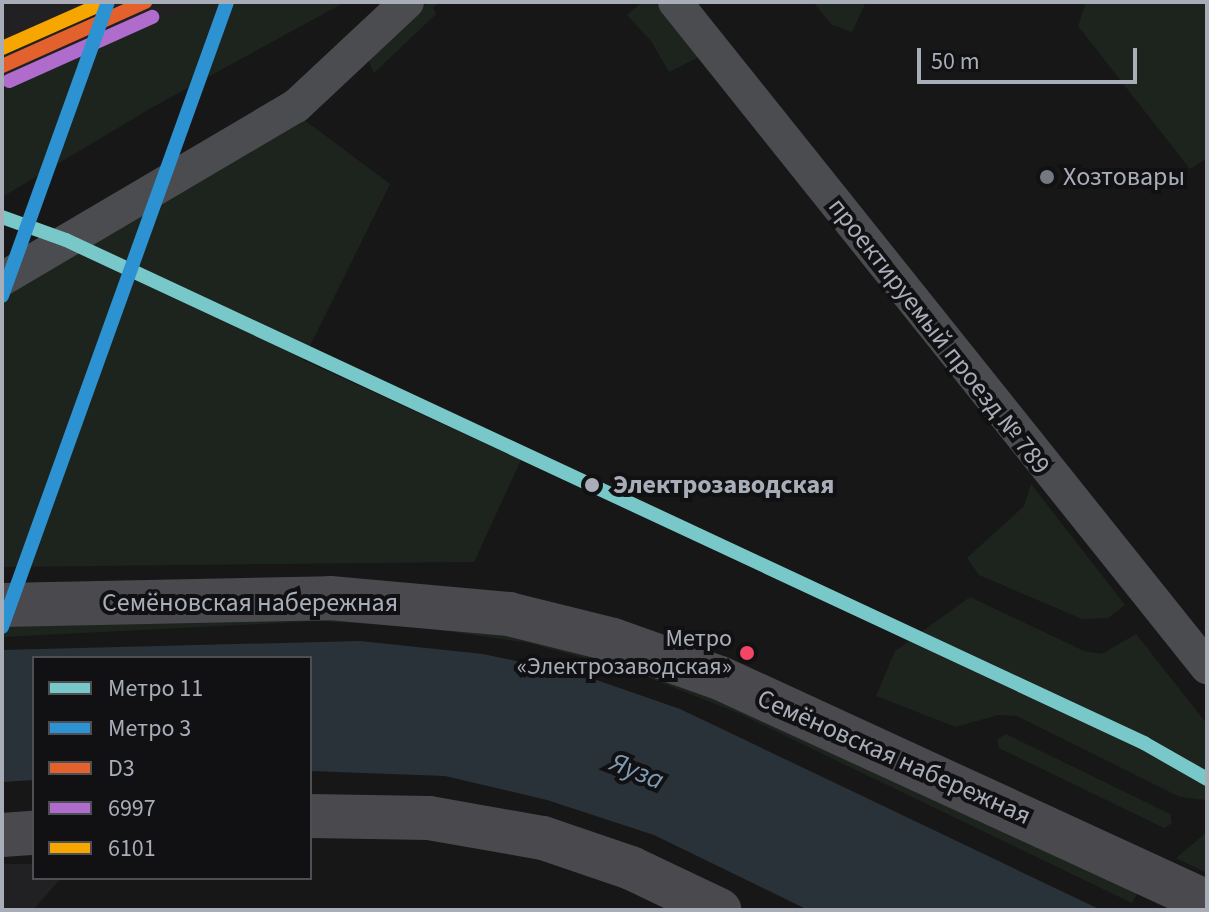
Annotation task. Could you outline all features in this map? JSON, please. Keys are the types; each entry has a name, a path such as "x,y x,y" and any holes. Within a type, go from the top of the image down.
{"main road":[{"name":"Семёновская набережная","path":"2,605 330,598 539,622 613,640 720,678 1207,902"},
{"path":"312,816 429,818 543,838 631,868 719,910"},
{"path":"2,835 32,833"}],"street":[{"path":"2,279 296,106 407,2"},
{"name":"проектируемый проезд № 789","path":"675,2 1207,667"}],"shaded area":[{"path":"2,2 208,2 2,112"},
{"path":"200,2 345,2 153,107 2,197 2,92"},
{"path":"428,2 441,2 433,7 436,14 374,73 367,58"},
{"path":"642,2 655,2 699,57 669,72 651,41 627,15"},
{"path":"813,2 866,2 852,32 832,25"},
{"path":"1086,2 1207,2 1207,158 1190,169 1078,26"},
{"path":"299,116 390,184 303,360 521,460 474,562 2,567 2,292"},
{"path":"1031,484 1125,605 1108,618 1082,619 979,575 967,558 1024,506"},
{"path":"970,597 1084,651 1102,654 1136,634 1207,724 1207,800 1180,797 1017,716 998,715 956,727 876,696 895,651"},
{"path":"424,615 649,663 1138,892 1132,903 738,713 632,671 529,643 419,627 318,621 2,637 2,627"},
{"path":"1006,734 1170,814 1172,823 1164,828 999,748 997,739"},
{"path":"1207,832 1207,873 1176,858"},
{"path":"2,864 32,864 32,880 59,880 33,910 2,910"}],"water":[{"name":"Яуза","path":"360,641 483,654 582,675 680,709 1101,910 808,910 654,835 547,800 445,776 312,771 312,656 32,656 32,780 2,782 2,650"}],"metro line":[{"name":"3","path":"2,296 108,2"},
{"name":"3","path":"2,627 227,2"},
{"name":"11","path":"2,217 66,240 1144,743 1207,779"}],"transit line":[{"name":"6101","path":"2,48 106,2"},
{"name":"D3","path":"2,66 145,2"},
{"name":"6997","path":"9,81 152,17"}],"place":[{"name":"Хозтовары","path":"1047,177"},
{"name":"Электрозаводская","path":"592,485"},
{"name":"Метро «Электрозаводская»","path":"747,653"}]}
